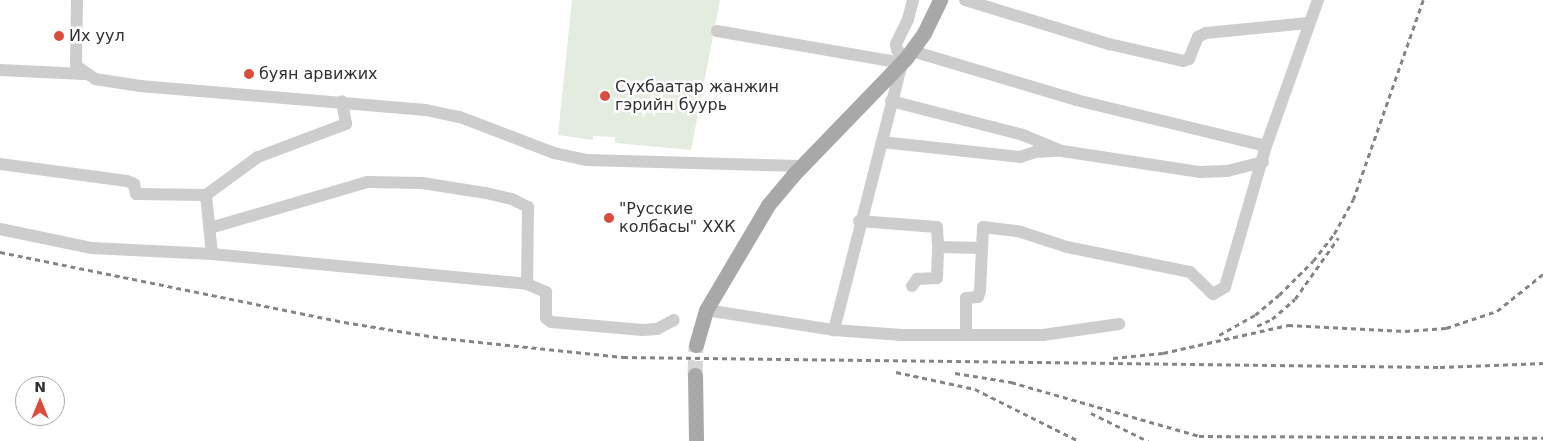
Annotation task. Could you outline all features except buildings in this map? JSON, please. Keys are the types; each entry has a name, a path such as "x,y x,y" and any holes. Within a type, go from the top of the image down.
{"main road":[{"path":"696,345 706,310 755,225 801,166 907,57 928,26 940,0"},
{"path":"696,375 696,441"}],"street":[{"path":"77,0 76,66 84,74"},
{"path":"907,57 896,47 908,19 913,0"},
{"path":"965,0 1109,44 1183,61 1188,59 1198,37 1206,33 1308,23"},
{"path":"966,335 966,298 978,297 983,227 1021,232 1067,247 1190,272 1213,294 1225,286 1263,162 1266,146 1308,23 1318,0"},
{"path":"908,19 928,26"},
{"path":"717,31 907,57 1266,146"},
{"path":"834,330 860,221 892,101 907,57"},
{"path":"0,70 84,74 140,86 342,100 426,110 460,118 554,153 587,160 801,166"},
{"path":"0,164 127,181 134,184 136,194 206,195 258,157 346,124 342,100"},
{"path":"892,101 1023,135 1062,151"},
{"path":"882,142 1020,157 1034,152 1062,151 1200,172 1226,171 1263,162"},
{"path":"210,228 367,182 422,183 486,193 528,207 527,284"},
{"path":"206,195 212,254"},
{"path":"860,221 937,227 937,278 917,279 912,286"},
{"path":"0,229 92,248 212,254 527,284 546,292 546,318 551,322 643,330 658,329 674,320"},
{"path":"938,247 981,248"},
{"path":"706,310 834,330 902,335 1042,335 1119,324"}],"shaded area":[{"path":"572,0 720,0 691,150 615,143 615,137 593,136 593,140 558,135"}],"tunnel":[{"path":"695,375 696,345"}],"railway":[{"path":"1219,335 1255,315 1279,295 1313,261 1334,234 1353,200 1423,0"},
{"path":"1257,326 1272,319 1295,299 1338,238"},
{"path":"0,252 344,322 442,338 623,357 1440,367 1543,363"},
{"path":"1113,358 1163,353 1288,325 1405,331 1446,328 1497,311 1543,274"},
{"path":"896,372 975,389 1079,441"},
{"path":"955,373 1011,382 1199,436 1543,438"},
{"path":"1091,413 1148,441"}],"place":[{"name":"Их уул","path":"59,36"},
{"name":"буян арвижих","path":"249,74"},
{"name":"Сүхбаатар жанжин гэрийн буурь","path":"605,96"},
{"name":"\"Русские колбасы\" ХХК","path":"609,218"}]}
